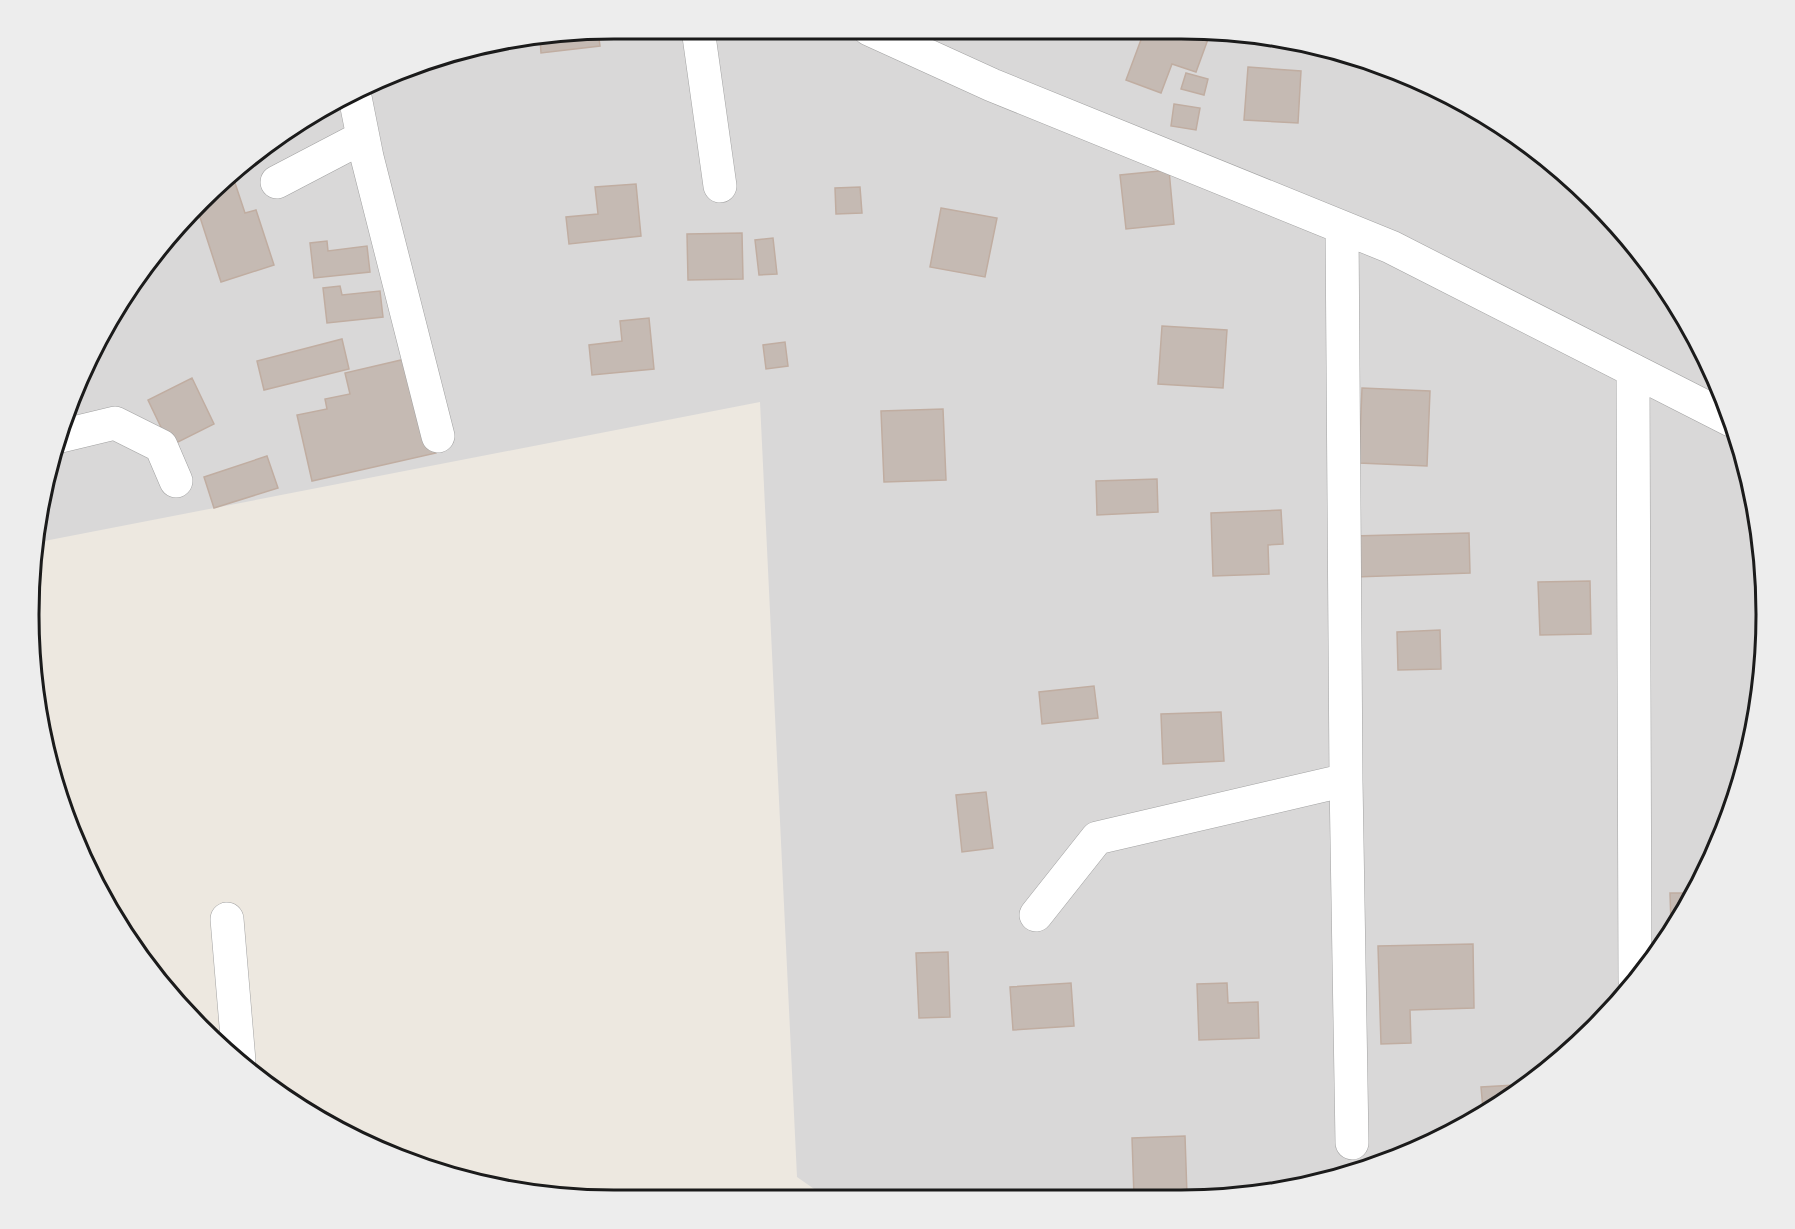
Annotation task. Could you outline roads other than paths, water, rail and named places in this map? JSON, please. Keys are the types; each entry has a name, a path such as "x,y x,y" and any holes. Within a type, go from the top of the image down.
{"street":[{"path":"700,39 720,186"},
{"path":"893,39 992,85 1391,247 1633,370 1716,406"},
{"path":"356,100 394,270 438,436"},
{"path":"277,182 363,137"},
{"path":"1342,227 1346,780 1352,1143"},
{"path":"1633,370 1635,967"},
{"path":"69,434 115,423 161,446 176,481"},
{"path":"1036,915 1097,838 1346,780"},
{"path":"227,919 238,1050"}]}
